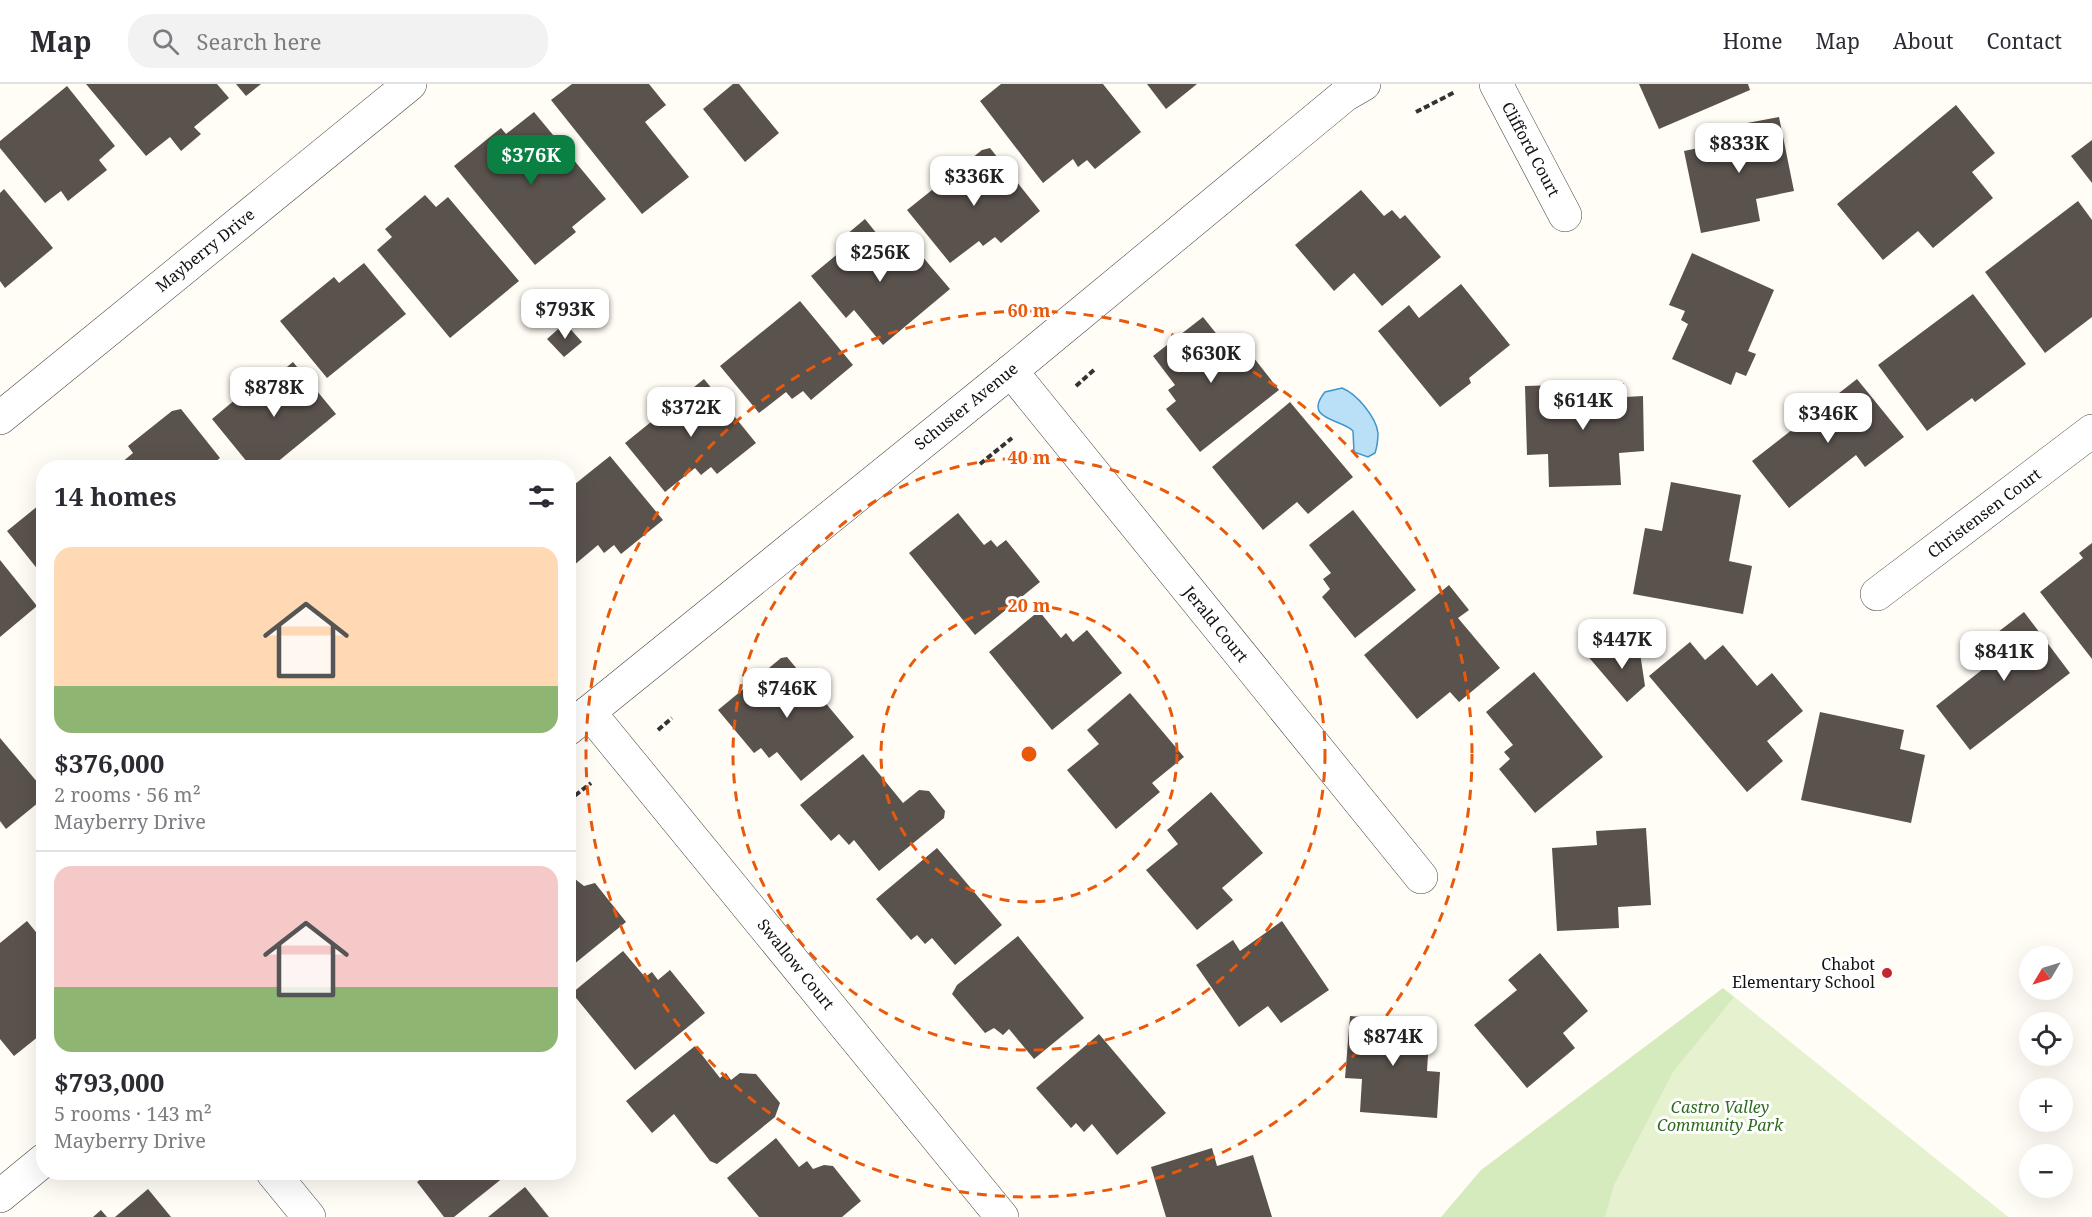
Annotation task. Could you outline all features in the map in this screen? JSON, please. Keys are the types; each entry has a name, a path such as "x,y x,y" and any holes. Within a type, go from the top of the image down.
{"street":[{"name":"Mayberry Drive","path":"0,418 410,84"},
{"name":"Schuster Avenue","path":"579,720 1011,371 1345,95 1364,84"},
{"name":"Clifford Court","path":"1496,84 1565,215"},
{"name":"Jerald Court","path":"1011,371 1421,877"},
{"name":"Christensen Court","path":"1877,594 2092,431"},
{"name":"Swallow Court","path":"579,720 1002,1217"},
{"path":"0,1196 36,1167"},
{"path":"279,1180 309,1217"}],"path":[{"path":"1416,112 1462,89"}],"green space":[{"name":"Castro Valley Community Park","path":"1723,988 2008,1217 1441,1217 1481,1170"},
{"name":"Castro Valley Community Park","path":"1734,997 2008,1217 1605,1217 1614,1185 1673,1072"}],"water":[{"path":"1342,388 1359,401 1374,420 1378,433 1376,451 1368,457 1354,452 1353,431 1326,418 1318,408 1319,401 1325,392"}],"building":[{"path":"86,84 217,84 229,98 194,127 201,134 181,151 170,137 146,156"},
{"path":"236,84 261,84 246,96"},
{"path":"572,84 649,84 666,105 645,122 689,177 642,214 551,100"},
{"path":"733,84 739,84 779,133 745,162 703,109"},
{"path":"1001,84 1103,84 1141,132 1095,169 1087,160 1078,167 1073,159 1043,183 980,101"},
{"path":"1147,84 1197,84 1166,109"},
{"path":"1639,84 1748,84 1750,90 1659,129"},
{"path":"67,86 115,146 99,160 107,170 68,201 61,191 45,203 0,148 0,141"},
{"path":"1956,105 1995,153 1972,172 1993,198 1933,248 1918,231 1883,260 1837,204"},
{"path":"534,112 606,199 572,227 576,232 535,265 454,166 501,128 506,134"},
{"path":"1779,117 1794,191 1756,199 1760,221 1701,233 1684,151 1728,142 1726,127"},
{"path":"2092,140 2092,183 2071,156"},
{"path":"990,148 1040,211 1001,243 995,237 983,246 979,241 950,263 907,210 982,150"},
{"path":"4,189 53,248 5,288 0,281 0,193"},
{"path":"1361,190 1384,216 1392,210 1400,219 1405,215 1441,257 1382,306 1354,273 1334,291 1295,245"},
{"path":"425,195 436,207 448,197 519,281 450,338 377,250 392,237 385,229"},
{"path":"2078,201 2092,220 2092,317 2045,353 1985,272"},
{"path":"865,219 894,255 910,242 950,289 883,345 854,310 846,318 811,276 852,242 846,235"},
{"path":"1692,253 1774,290 1748,351 1756,354 1746,376 1736,372 1731,385 1672,359 1688,324 1681,320 1685,311 1669,305"},
{"path":"364,263 406,314 327,378 280,321 334,277 339,283"},
{"path":"1461,284 1510,345 1469,378 1471,383 1440,407 1378,331 1409,305 1419,318"},
{"path":"1973,294 2026,364 1975,402 1972,398 1927,431 1878,365"},
{"path":"800,301 853,365 811,400 803,391 792,399 786,392 759,413 720,366"},
{"path":"1203,317 1239,362 1250,353 1279,390 1200,452 1166,409 1176,401 1168,390 1175,385 1153,356"},
{"path":"565,323 582,342 564,357 547,339"},
{"path":"293,362 336,414 280,460 245,460 212,419 261,378 266,384"},
{"path":"704,379 756,443 717,474 711,467 701,475 695,468 665,492 625,443"},
{"path":"1857,379 1904,437 1865,467 1856,455 1789,508 1752,461"},
{"path":"1624,383 1625,397 1643,396 1644,451 1619,453 1621,485 1549,487 1548,454 1527,455 1525,386"},
{"path":"1290,402 1353,477 1308,514 1297,502 1263,530 1212,467"},
{"path":"181,409 220,458 218,460 125,460 133,453 128,446 172,411"},
{"path":"610,456 663,520 621,554 614,545 604,553 598,545 576,563 576,483"},
{"path":"1671,482 1741,495 1729,561 1752,566 1743,614 1633,594 1645,528 1662,531"},
{"path":"36,507 36,567 7,531"},
{"path":"1353,510 1416,590 1355,638 1322,597 1330,589 1323,579 1331,573 1309,545"},
{"path":"958,513 984,545 991,540 997,547 1006,540 1040,582 975,635 909,553"},
{"path":"2092,543 2092,659 2040,592 2083,558 2079,553"},
{"path":"0,560 36,607 0,637"},
{"path":"1449,585 1469,610 1458,618 1500,668 1459,702 1450,692 1417,719 1364,655"},
{"path":"1039,611 1061,638 1066,633 1073,642 1087,630 1122,673 1052,730 989,652"},
{"path":"2024,612 2070,673 1970,750 1936,706 1997,658 1985,642"},
{"path":"1690,642 1705,660 1723,645 1757,686 1772,673 1803,711 1767,741 1783,761 1747,792 1649,676"},
{"path":"1639,646 1645,686 1627,702 1586,654"},
{"path":"787,657 854,737 801,781 777,752 769,758 761,748 754,753 718,710 781,658"},
{"path":"1534,672 1603,757 1535,813 1499,769 1510,759 1504,752 1513,745 1486,712"},
{"path":"1130,693 1184,757 1152,783 1160,792 1116,829 1067,770 1099,744 1087,730"},
{"path":"1820,712 1904,730 1900,749 1925,755 1911,823 1801,800"},
{"path":"0,738 36,781 36,805 6,829 0,821"},
{"path":"863,754 903,803 919,790 929,791 945,811 944,818 879,871 854,840 849,845 839,834 831,841 800,805"},
{"path":"1211,792 1263,853 1222,888 1233,900 1197,930 1146,870 1178,844 1167,830"},
{"path":"1646,828 1651,905 1618,907 1619,928 1557,931 1552,848 1597,845 1596,831"},
{"path":"937,848 1002,925 955,965 932,938 925,944 917,935 911,940 876,899"},
{"path":"576,880 584,886 595,883 626,922 576,963"},
{"path":"27,921 36,932 36,1038 14,1056 0,1039 0,943"},
{"path":"1282,921 1329,990 1281,1023 1268,1006 1239,1027 1196,965 1233,940 1240,951"},
{"path":"1018,936 1084,1018 1034,1059 1009,1029 1003,1035 994,1028 985,1033 952,994 957,985"},
{"path":"623,951 645,977 652,972 658,980 670,970 705,1013 635,1070 576,998 576,990"},
{"path":"1540,953 1588,1011 1563,1033 1575,1048 1527,1088 1474,1025 1517,990 1508,980"},
{"path":"1350,1016 1430,1022 1427,1071 1440,1072 1437,1118 1360,1112 1362,1079 1345,1078"},
{"path":"1099,1034 1166,1113 1117,1155 1092,1124 1084,1132 1076,1123 1071,1128 1036,1088"},
{"path":"695,1046 720,1078 726,1073 731,1080 740,1073 756,1074 780,1103 775,1117 717,1164 710,1161 674,1114 652,1133 626,1101"},
{"path":"776,1138 799,1167 807,1161 813,1169 824,1165 833,1166 861,1201 842,1217 759,1217 727,1178"},
{"path":"1212,1148 1217,1166 1253,1155 1272,1217 1166,1217 1151,1167"},
{"path":"419,1180 500,1180 454,1217 444,1217 417,1182"},
{"path":"525,1187 549,1217 488,1217"},
{"path":"148,1189 171,1217 115,1217"},
{"path":"101,1210 107,1217 93,1217"}],"place":[{"name":"Chabot Elementary School","path":"1887,973"}]}
